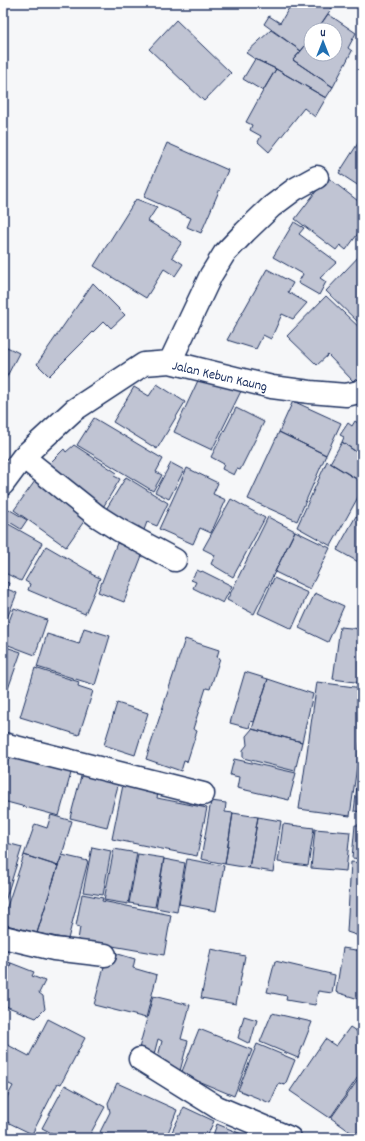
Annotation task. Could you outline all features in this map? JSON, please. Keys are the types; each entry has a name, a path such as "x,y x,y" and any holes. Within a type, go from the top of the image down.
{"street":[{"path":"170,362 211,275 224,254 271,206 295,189 317,177"},
{"name":"Jalan Kebun Kaung","path":"3,484 23,457 74,410 144,364 170,362 272,387 310,392 354,392"},
{"path":"354,392 362,409"},
{"path":"23,457 97,516 119,530 175,560"},
{"path":"3,744 204,794"},
{"path":"3,937 54,949 106,955"},
{"path":"140,1059 216,1106 290,1138"}],"building":[{"path":"292,3 335,3 322,22 303,22 303,48 301,51 264,24 269,16 280,23"},
{"path":"328,14 340,22 322,22"},
{"path":"176,20 231,73 204,101 149,49"},
{"path":"343,24 356,33 348,48 352,51 333,87 293,60 303,48 303,62 343,62"},
{"path":"271,30 301,51 293,60 333,87 326,98 246,53"},
{"path":"255,59 276,69 263,91 243,79"},
{"path":"276,69 326,98 315,117 304,108 269,152 258,142 261,136 250,130 252,125 246,122"},
{"path":"362,137 362,188 339,173"},
{"path":"167,143 228,170 201,233 187,227 191,218 144,197"},
{"path":"327,177 362,204 362,228 346,250 340,245 336,250 295,219"},
{"path":"136,199 157,207 148,221 182,242 172,257 183,264 175,276 164,269 146,298 94,266"},
{"path":"294,222 304,228 299,234 337,262 320,278 326,282 319,295 298,283 303,274 273,257"},
{"path":"362,253 362,326 326,291"},
{"path":"267,269 293,283 288,292 307,303 293,319 282,314 271,339 263,335 256,349 227,340"},
{"path":"93,283 125,315 111,328 104,321 49,376 37,364"},
{"path":"326,296 362,330 362,372 353,381 328,355 317,365 287,336"},
{"path":"3,345 19,353 3,384"},
{"path":"201,374 242,389 212,450 174,432"},
{"path":"157,384 185,402 157,449 113,422 134,387 149,396"},
{"path":"293,401 341,423 326,455 279,432"},
{"path":"236,408 264,422 240,470 237,469 234,475 222,469 224,464 211,457"},
{"path":"94,418 163,459 156,472 162,475 153,491 77,445"},
{"path":"355,421 362,426 362,456 342,442 344,437 340,435 348,423 352,426"},
{"path":"279,432 326,455 297,521 248,499"},
{"path":"342,442 362,456 362,469 356,479 330,463"},
{"path":"74,445 117,473 114,476 120,479 102,509 90,505 50,463 64,449 66,452"},
{"path":"327,461 362,482 362,490 331,546 297,527"},
{"path":"171,463 184,470 169,499 155,492"},
{"path":"187,468 218,483 213,494 226,500 211,533 200,528 193,544 159,529"},
{"path":"126,477 168,503 157,526 147,522 144,530 138,526 136,529 105,511"},
{"path":"35,481 87,517 66,547 14,510"},
{"path":"231,499 265,518 233,577 211,564 215,555 203,549"},
{"path":"5,507 27,520 21,529 3,518 3,511"},
{"path":"356,516 362,519 362,564 337,550"},
{"path":"268,517 295,531 254,614 227,600"},
{"path":"3,521 42,543 21,581 3,572"},
{"path":"295,531 330,548 310,589 275,572"},
{"path":"117,543 143,553 124,602 98,592"},
{"path":"46,546 100,578 85,614 28,590 30,584 25,581"},
{"path":"197,570 232,586 223,603 193,588 196,582 191,580"},
{"path":"274,578 308,593 292,629 258,613"},
{"path":"3,581 9,583 7,589 17,593 6,621 3,620"},
{"path":"315,593 344,606 328,642 299,628"},
{"path":"14,608 47,620 35,655 3,643 3,637"},
{"path":"340,627 362,629 362,683 333,679"},
{"path":"84,628 110,636 95,685 37,667 47,634 79,644"},
{"path":"185,639 219,650 217,657 220,658 210,689 206,688 193,729 197,731 187,762 184,761 181,771 146,759"},
{"path":"3,646 21,652 3,703"},
{"path":"35,668 79,682 78,686 93,691 79,735 20,717"},
{"path":"245,672 268,679 254,722 251,721 249,728 230,723"},
{"path":"268,679 313,694 302,742 252,729"},
{"path":"317,682 362,688 362,730 350,816 299,809"},
{"path":"117,703 148,713 135,755 104,745"},
{"path":"252,729 302,742 295,771 243,758 243,750 247,745 246,736"},
{"path":"362,746 362,812 354,811"},
{"path":"11,750 73,766 59,816 3,801 3,778"},
{"path":"234,759 296,773 289,800 237,788 239,777 230,775"},
{"path":"83,769 120,778 107,827 70,818"},
{"path":"124,780 159,787 157,798 207,808 197,856 112,839"},
{"path":"211,801 226,803 225,812 233,813 225,864 201,859"},
{"path":"233,813 258,817 249,868 225,864"},
{"path":"51,815 72,821 58,866 24,855 35,824 47,828"},
{"path":"258,817 281,821 273,872 249,868"},
{"path":"283,824 314,828 308,866 278,862"},
{"path":"355,825 362,825 362,859 352,858"},
{"path":"315,829 350,832 346,871 311,868"},
{"path":"3,842 22,847 3,908"},
{"path":"92,847 111,851 103,895 83,892"},
{"path":"114,849 137,853 128,904 104,900"},
{"path":"138,854 164,858 155,907 129,903"},
{"path":"24,855 58,866 37,933 3,924 3,919"},
{"path":"62,855 88,861 68,939 37,933"},
{"path":"164,859 185,863 177,912 156,908"},
{"path":"187,859 224,866 216,911 179,904"},
{"path":"351,862 362,863 362,937 347,932"},
{"path":"82,894 103,898 102,901 171,915 164,955 78,940 80,927 76,926"},
{"path":"343,948 362,951 362,1000 336,992"},
{"path":"211,949 245,956 236,1004 201,998"},
{"path":"108,951 135,959 133,968 157,975 146,1018 94,1005"},
{"path":"3,960 11,963 3,984"},
{"path":"275,961 335,975 332,993 318,991 315,1005 286,1000 287,996 267,992"},
{"path":"11,963 34,972 32,976 45,981 39,993 43,996 45,1009 36,1018 3,1005 3,984"},
{"path":"153,996 190,1005 181,1039 188,1041 180,1071 156,1064 162,1041 158,1039 152,1062 138,1052"},
{"path":"272,1013 312,1022 298,1058 260,1042"},
{"path":"244,1016 257,1020 250,1044 238,1038"},
{"path":"48,1019 85,1038 61,1084 58,1083 32,1134 3,1120 3,1105 13,1086 3,1081 3,1050 6,1044 29,1056"},
{"path":"350,1027 362,1035 362,1071 330,1118 290,1091 325,1039 336,1046"},
{"path":"199,1029 252,1050 234,1096 181,1074"},
{"path":"257,1044 295,1060 285,1085 279,1083 270,1103 238,1090"},
{"path":"362,1074 362,1128 356,1136 331,1118"},
{"path":"117,1083 177,1110 166,1138 116,1138 100,1132 110,1112 108,1103"},
{"path":"65,1085 105,1107 88,1138 61,1138 42,1128"},
{"path":"184,1107 214,1121 206,1138 169,1138"},
{"path":"217,1124 244,1135 242,1138 212,1138"}]}
